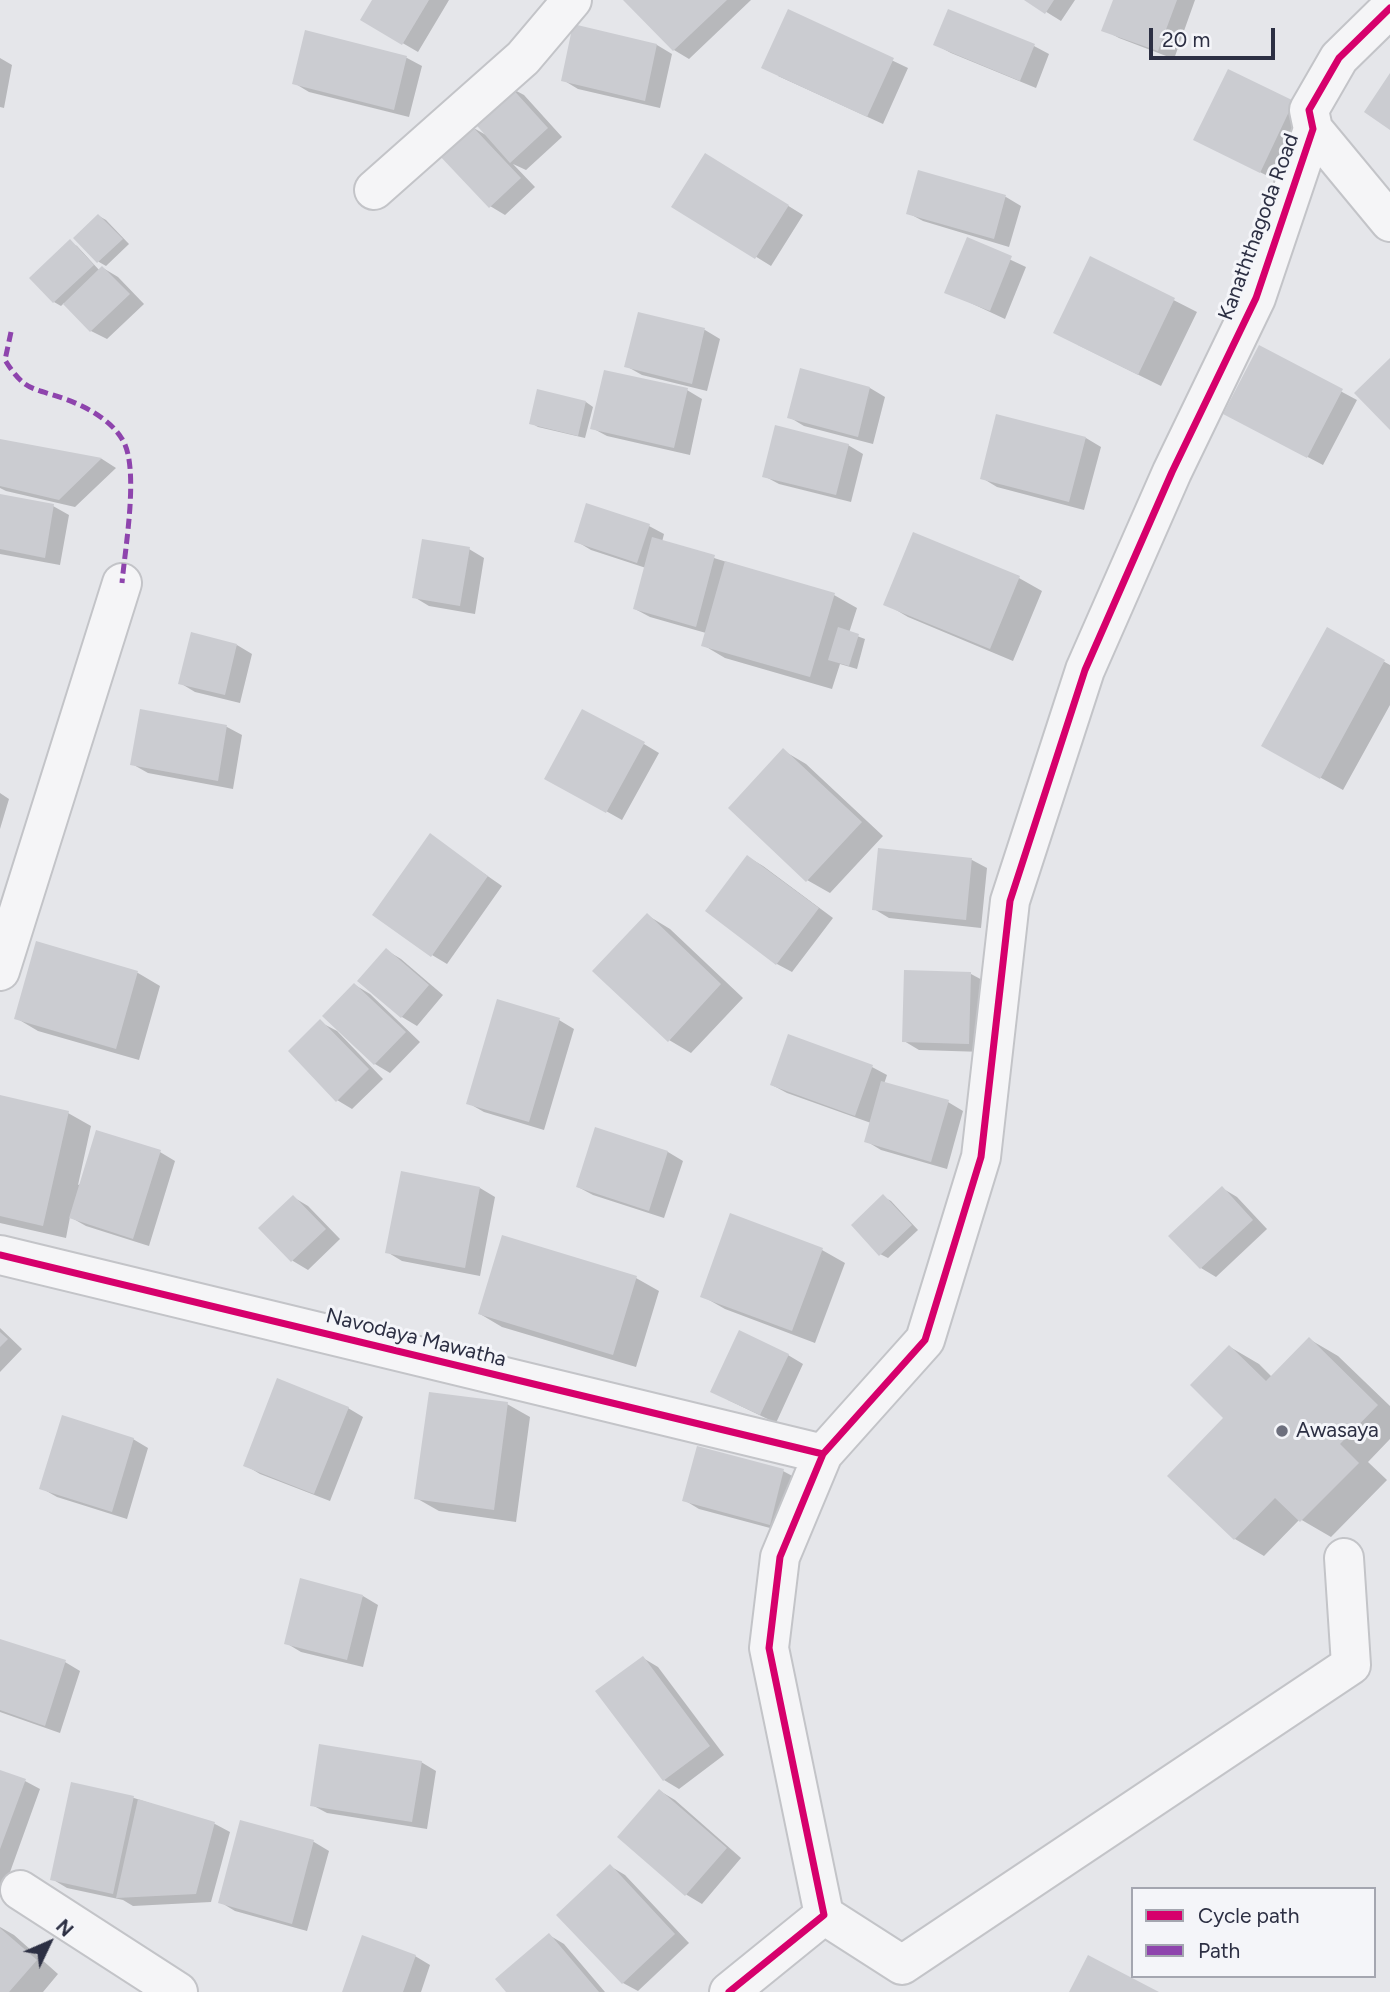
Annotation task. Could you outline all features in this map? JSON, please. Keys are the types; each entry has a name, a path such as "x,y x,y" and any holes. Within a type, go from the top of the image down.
{"street":[{"path":"374,190 523,58 572,0"},
{"name":"Kanaththagoda Road","path":"824,1914 769,1648 780,1557 823,1454 925,1340 981,1157 1010,901 1085,670 1172,472 1256,298 1313,129 1309,110 1339,58 1390,8"},
{"path":"1313,129 1390,222"},
{"path":"0,971 122,583"},
{"name":"Navodaya Mawatha","path":"0,1255 823,1454"},
{"path":"729,1992 824,1914 902,1965 1351,1665 1344,1558"},
{"path":"20,1890 178,1992"}],"building":[{"path":"372,0 429,0 402,45 360,20"},
{"path":"623,0 727,0 673,51"},
{"path":"1024,0 1054,0 1045,14"},
{"path":"1113,0 1177,0 1158,51 1101,31"},
{"path":"788,9 894,58 867,117 761,68"},
{"path":"948,9 1035,44 1020,81 933,45"},
{"path":"573,24 657,44 645,101 561,81"},
{"path":"305,30 407,56 394,110 292,84"},
{"path":"1228,69 1294,101 1260,173 1193,140"},
{"path":"1390,73 1390,130 1364,112"},
{"path":"509,85 548,128 510,163 471,119"},
{"path":"470,124 521,178 489,208 438,154"},
{"path":"705,153 789,205 755,259 671,207"},
{"path":"918,170 1006,195 994,239 906,214"},
{"path":"98,214 123,239 97,263 73,238"},
{"path":"967,237 1012,256 990,311 944,293"},
{"path":"70,239 94,265 53,303 29,278"},
{"path":"1090,256 1175,298 1138,375 1053,333"},
{"path":"102,266 130,294 90,332 63,304"},
{"path":"638,312 705,328 692,384 624,367"},
{"path":"1259,345 1343,389 1307,458 1223,414"},
{"path":"1390,358 1390,430 1354,393"},
{"path":"800,368 870,387 858,437 787,418"},
{"path":"604,370 688,388 674,448 590,429"},
{"path":"537,389 586,401 578,436 529,424"},
{"path":"996,414 1086,437 1069,502 980,479"},
{"path":"775,425 849,444 836,495 762,477"},
{"path":"0,439 102,458 59,500 0,486"},
{"path":"0,494 54,504 45,558 0,549"},
{"path":"586,503 650,524 637,563 574,542"},
{"path":"913,532 1020,576 990,649 883,605"},
{"path":"652,537 715,555 696,627 633,609"},
{"path":"422,539 470,547 460,606 412,598"},
{"path":"725,561 835,593 810,677 701,646"},
{"path":"838,627 859,634 849,666 828,660"},
{"path":"1327,627 1385,660 1320,779 1261,746"},
{"path":"191,632 237,644 225,695 178,684"},
{"path":"140,709 227,725 218,781 130,765"},
{"path":"582,709 645,742 606,813 544,779"},
{"path":"783,748 862,822 806,882 728,808"},
{"path":"430,833 488,876 431,957 372,915"},
{"path":"878,848 972,858 966,920 872,910"},
{"path":"747,855 819,908 776,965 705,911"},
{"path":"647,913 721,984 668,1042 592,971"},
{"path":"36,941 138,971 116,1049 14,1019"},
{"path":"386,948 429,985 401,1018 357,981"},
{"path":"904,970 971,972 969,1044 902,1042"},
{"path":"354,983 406,1032 374,1065 322,1016"},
{"path":"497,999 560,1018 529,1122 466,1104"},
{"path":"320,1019 369,1069 336,1102 288,1051"},
{"path":"788,1034 873,1065 855,1116 770,1085"},
{"path":"881,1081 949,1100 931,1162 864,1142"},
{"path":"0,1095 69,1111 43,1226 0,1216"},
{"path":"595,1127 668,1151 649,1211 576,1187"},
{"path":"96,1130 161,1150 133,1239 69,1218"},
{"path":"401,1171 480,1187 465,1268 385,1253"},
{"path":"1222,1186 1253,1220 1200,1269 1168,1236"},
{"path":"883,1194 912,1225 879,1256 851,1225"},
{"path":"293,1195 326,1229 291,1262 258,1228"},
{"path":"730,1213 823,1248 792,1331 700,1297"},
{"path":"502,1235 637,1276 613,1355 478,1314"},
{"path":"739,1330 789,1354 760,1415 710,1392"},
{"path":"0,1332 8,1339 0,1347"},
{"name":"Awasaya","path":"1309,1337 1378,1405 1340,1444 1359,1463 1300,1522 1275,1498 1234,1540 1167,1476 1223,1418 1190,1385 1229,1345 1266,1381"},
{"path":"277,1378 349,1407 314,1494 243,1466"},
{"path":"429,1392 508,1402 494,1510 414,1499"},
{"path":"62,1415 134,1438 112,1512 39,1489"},
{"path":"697,1446 784,1469 770,1525 682,1501"},
{"path":"300,1578 363,1595 347,1660 284,1644"},
{"path":"0,1639 66,1660 45,1726 0,1710"},
{"path":"643,1656 710,1746 663,1781 595,1691"},
{"path":"319,1744 422,1761 412,1822 310,1806"},
{"path":"0,1770 26,1779 0,1849"},
{"path":"71,1782 134,1796 113,1894 50,1880"},
{"path":"659,1789 727,1848 685,1896 617,1837"},
{"path":"138,1799 215,1822 196,1894 116,1898"},
{"path":"240,1820 314,1840 292,1924 218,1903"},
{"path":"610,1864 675,1934 622,1984 556,1915"},
{"path":"0,1928 37,1960 9,1992 0,1992"},
{"path":"549,1933 599,1992 506,1992 495,1979"},
{"path":"362,1935 416,1955 403,1992 342,1992"},
{"path":"1088,1955 1159,1992 1069,1992"}],"marked path":[{"path":"11,332 5,360 18,378 30,387 89,410 111,426 122,439 127,452 131,487 122,583"}],"cycle path":[{"path":"729,1992 824,1915 769,1648 780,1557 823,1454 925,1340 981,1157 1010,901 1085,670 1172,472 1256,298 1313,129 1309,110 1339,58 1390,8"},
{"path":"0,1255 823,1454"}],"place":[{"name":"Awasaya","path":"1282,1431"}]}
